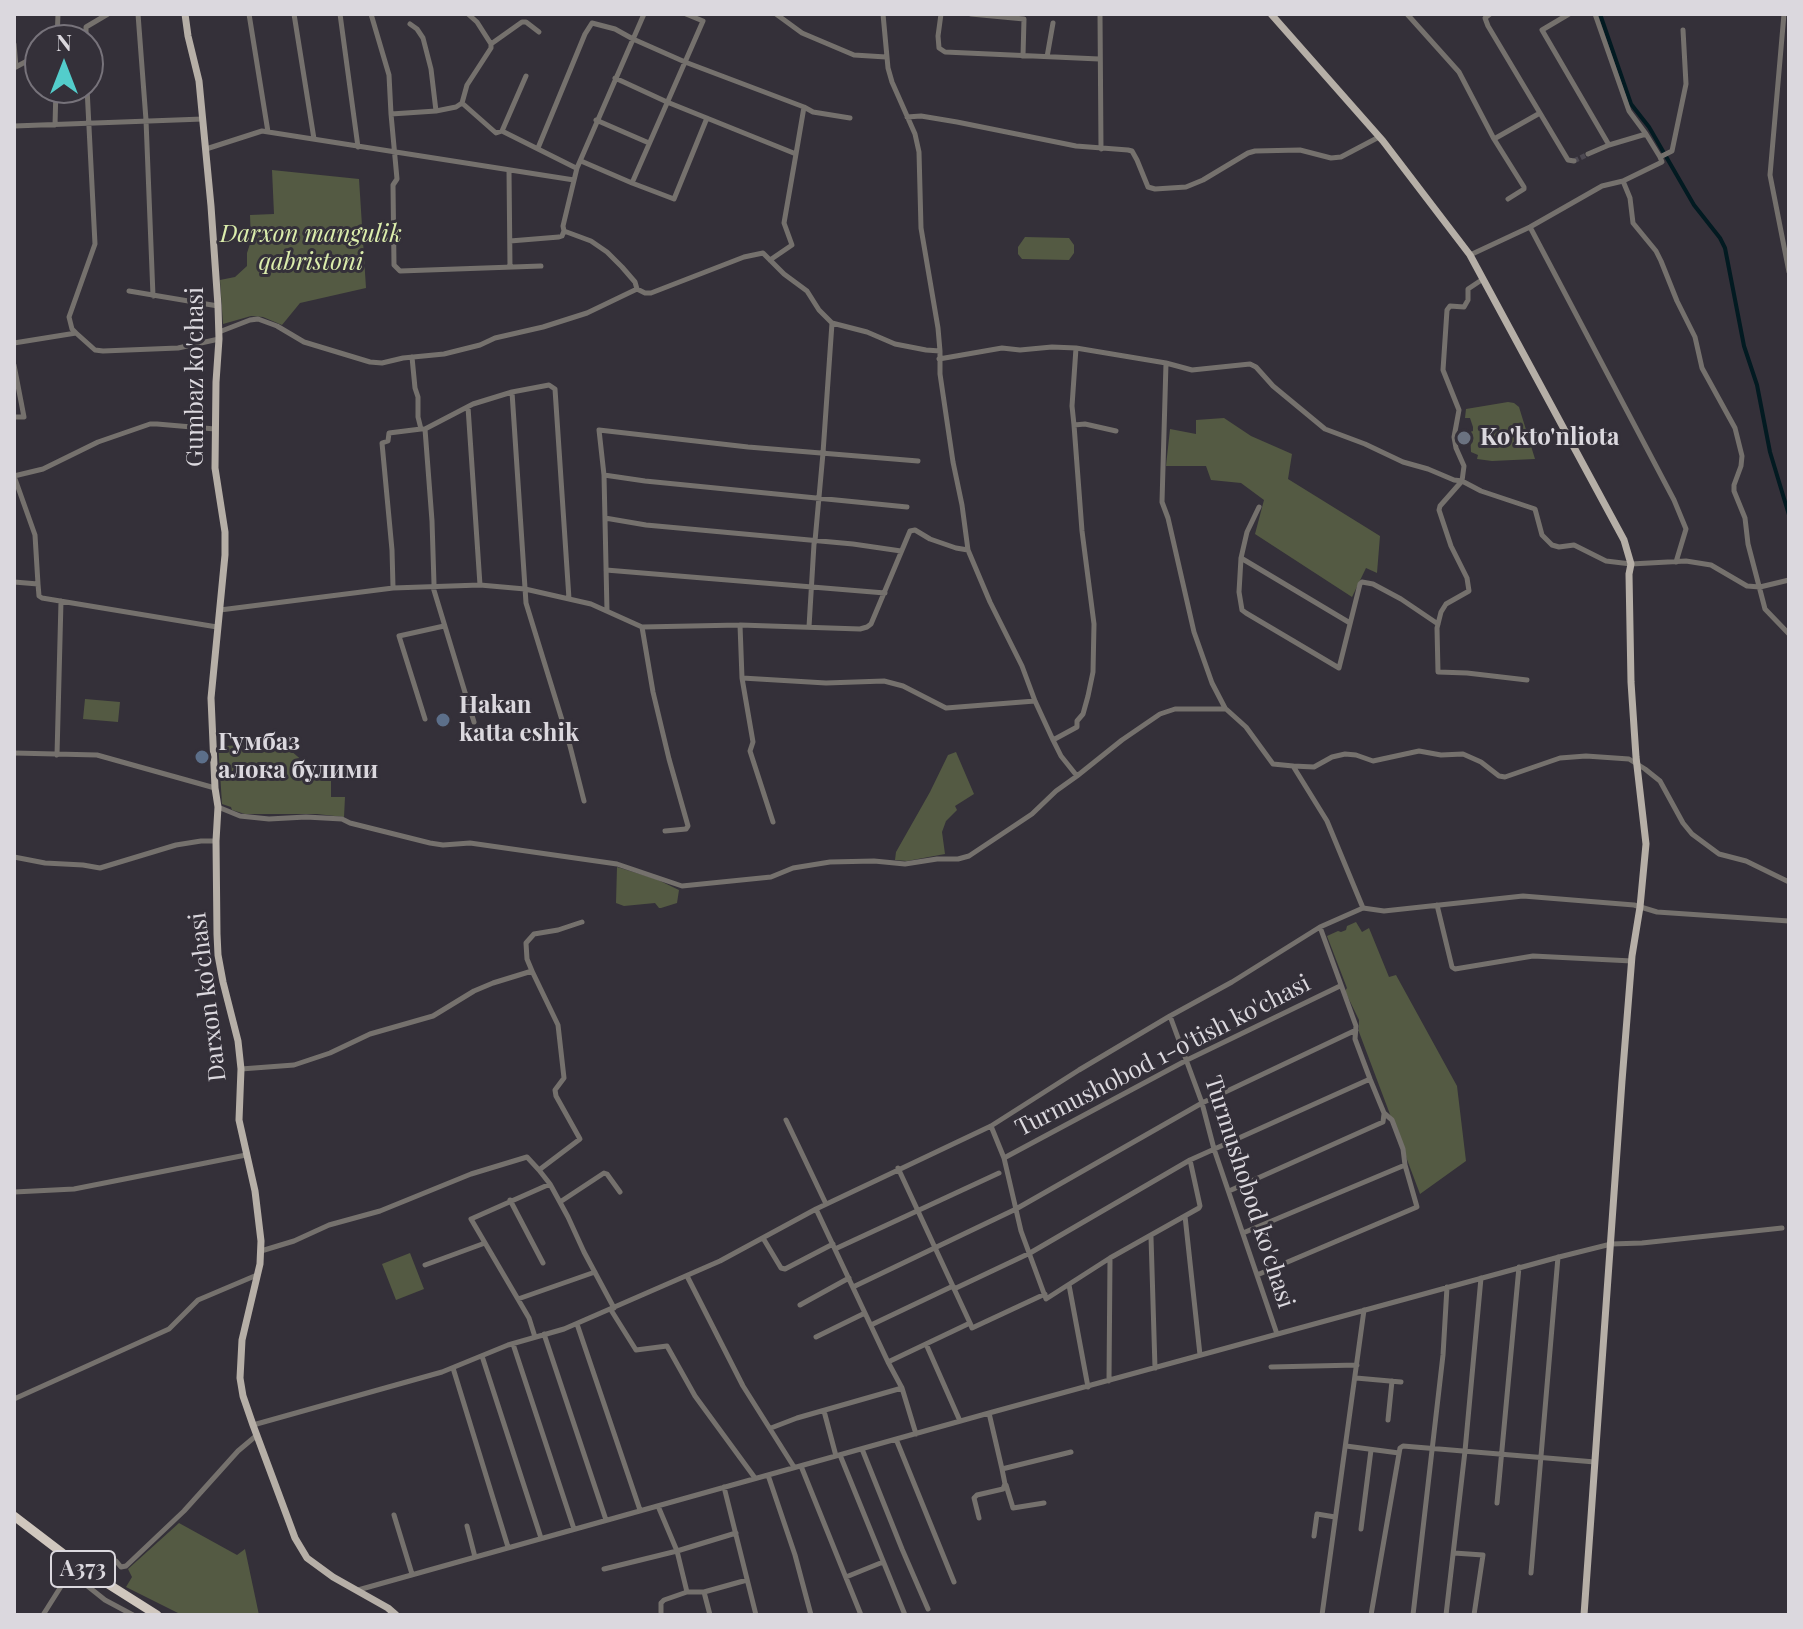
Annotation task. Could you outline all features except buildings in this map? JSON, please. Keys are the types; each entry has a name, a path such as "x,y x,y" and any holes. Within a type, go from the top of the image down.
{"highway":[{"name":"A373","path":"14,1516 85,1577 157,1615"},
{"name":"A373","path":"14,1523 72,1569 146,1615"}],"main road":[{"name":"Gumbaz ko'chasi","path":"185,14 199,81 218,306 215,468 225,532 211,698 215,788"},
{"path":"1271,14 1379,137 1470,255 1624,540 1631,564 1631,682 1636,763 1646,844 1632,961 1584,1615"},
{"name":"Darxon ko'chasi","path":"215,788 218,807 218,955 238,1041 241,1069 239,1120 255,1191 261,1251 242,1340 240,1378 243,1396 295,1538 307,1558 396,1615"}],"street":[{"path":"138,14 153,296"},
{"path":"249,14 268,132"},
{"path":"294,14 314,140"},
{"path":"340,14 358,147"},
{"path":"371,14 389,75 397,179 393,185 393,261 397,270 541,266"},
{"path":"391,114 436,111 462,103 467,85 490,51 491,44 468,14"},
{"path":"510,241 562,236 577,168 644,14"},
{"path":"686,14 703,21"},
{"path":"632,183 706,14"},
{"path":"776,14 802,33 854,55 886,57"},
{"path":"883,14 886,57 892,82 915,134 919,152 921,228 968,550 1053,740 1077,776"},
{"path":"941,14 938,36 941,51 1099,59"},
{"path":"971,14 1024,19 1023,56"},
{"path":"1100,14 1101,149"},
{"path":"1407,14 1459,72 1494,139 1524,187 1508,199"},
{"path":"1490,14 1485,18 1488,26 1568,160 1574,161"},
{"path":"1569,14 1542,30 1609,145"},
{"path":"1470,255 1530,227 1602,186 1623,181 1662,162 1629,111 1595,14"},
{"path":"1784,14 1770,175 1789,272"},
{"path":"491,44 522,22 539,32"},
{"path":"538,148 592,23 615,29 685,62 813,112 850,118"},
{"path":"1047,57 1053,23"},
{"path":"410,24 423,38 431,69 436,111"},
{"path":"1660,157 1672,151 1686,84 1683,30"},
{"path":"14,44 15,68"},
{"path":"502,131 526,76"},
{"path":"615,78 796,154"},
{"path":"462,103 493,131 502,131 577,168"},
{"path":"55,125 56,104"},
{"path":"88,104 95,244 69,317 76,333 95,350 178,348 219,336 258,319 304,342 382,363 456,351 543,327 587,313 637,289"},
{"path":"770,260 792,245 784,223 804,107"},
{"path":"1494,139 1540,113"},
{"path":"907,117 957,122 1076,146 1132,151 1148,187 1165,190 1186,187 1203,180 1255,151 1300,150 1331,158 1341,157 1379,137"},
{"path":"581,161 674,199 707,118"},
{"path":"14,126 203,119"},
{"path":"596,120 649,143"},
{"path":"205,150 262,131 574,180"},
{"path":"1588,154 1646,134"},
{"path":"509,170 510,267"},
{"path":"1623,181 1630,198 1633,223 1661,261 1695,337 1702,368 1735,428 1742,456 1734,491 1745,518 1746,537 1765,609 1789,634"},
{"path":"1530,227 1674,500 1686,529 1676,562"},
{"path":"564,231 591,241 607,252 628,274 637,289 645,293 763,253 807,291 832,323 867,332 895,344 940,351"},
{"path":"1483,279 1468,289 1464,307 1450,306 1447,310 1443,370 1459,410 1454,437 1464,466 1462,481 1439,510 1451,546 1467,578 1469,592 1446,604 1441,612 1438,672 1527,680"},
{"path":"129,291 218,306"},
{"path":"809,627 832,323"},
{"path":"14,343 76,333"},
{"path":"939,359 1002,348 1020,350 1046,347 1076,348 1192,370 1250,364 1325,429 1403,462 1535,509 1542,535 1552,545 1574,545 1606,561 1631,564 1686,561 1711,565 1747,586 1760,587 1789,580"},
{"path":"1053,740 1077,727 1093,672 1094,624 1082,531 1072,406 1076,348"},
{"path":"412,357 432,521 433,587 474,722"},
{"path":"1166,363 1162,502 1194,632 1212,683 1226,709 1246,727 1273,764 1314,767 1345,754 1373,761 1419,751 1441,755 1463,754 1505,777 1560,758 1629,759 1660,781 1683,823 1699,840 1719,854 1746,861 1789,882"},
{"path":"14,365 24,417 14,417"},
{"path":"393,588 382,443 388,441 389,433 423,429 488,398 549,385 555,389 569,599"},
{"path":"512,392 526,603 584,801"},
{"path":"468,407 480,585"},
{"path":"215,429 150,424 98,442 43,469 14,476 35,535 39,596 217,627"},
{"path":"1074,425 1116,431"},
{"path":"607,611 600,429 745,447 918,461"},
{"path":"604,475 907,507"},
{"path":"1259,507 1247,532 1241,558 1238,581 1242,610 1339,668 1360,584 1365,581 1401,599 1438,624"},
{"path":"605,518 646,525 901,551"},
{"path":"220,610 393,588 480,585 525,589 591,604 642,627 740,625 860,629 871,624 907,534 913,529 930,539 968,550"},
{"path":"1241,558 1350,623"},
{"path":"606,570 885,593"},
{"path":"14,582 38,584"},
{"path":"57,755 61,601"},
{"path":"740,625 742,678 753,742 750,751 773,822"},
{"path":"425,719 399,636 444,626"},
{"path":"642,627 656,705 688,827 665,831"},
{"path":"742,678 826,683 884,681 903,686 946,708 1035,701"},
{"path":"218,807 240,816 269,819 342,819 443,845 470,843 617,864 682,886 771,877 793,868 830,862 905,864 969,856 1032,814 1056,791 1160,714 1175,709 1226,709"},
{"path":"14,753 97,755 215,788"},
{"path":"1293,766 1327,821 1363,908"},
{"path":"14,857 100,868 176,845 216,841"},
{"path":"253,1425 453,1368 513,1344 577,1324 687,1276 898,1168 991,1126 1320,927 1363,908 1384,911 1523,896 1634,905 1657,912 1789,921"},
{"path":"1437,905 1455,969 1533,956 1632,961"},
{"path":"539,1170 580,1139 556,1096 555,1090 564,1078 558,1025 527,959 526,943 528,938 540,932 582,922"},
{"path":"1229,1191 1385,1119 1355,1039 1356,1026 1320,927"},
{"path":"241,1069 294,1065 330,1053 370,1034 433,1016 474,991 532,971"},
{"name":"Turmushobod 1-o'tish ko'chasi","path":"1004,1158 1187,1060 1340,986"},
{"name":"Turmushobod ko'chasi","path":"1170,1016 1202,1103 1214,1149 1277,1334"},
{"path":"853,1287 1016,1209 1202,1103 1356,1030"},
{"path":"871,1325 1030,1253 1190,1160 1370,1079"},
{"path":"1257,1275 1417,1207 1403,1149 1392,1120 1384,1113"},
{"path":"786,1120 826,1204"},
{"path":"991,1126 1004,1158 1016,1209 1046,1299 1110,1258 1199,1208 1190,1160"},
{"path":"14,1192 74,1189 246,1155"},
{"path":"261,1251 294,1241 329,1225 380,1211 471,1174 527,1157 550,1184 613,1309 638,1351 667,1346 695,1396 755,1478"},
{"path":"1243,1233 1405,1165"},
{"path":"898,1168 972,1328 1045,1294"},
{"path":"560,1202 605,1173 620,1192"},
{"path":"763,1238 781,1268 785,1269 999,1173"},
{"path":"535,1337 529,1318 471,1219 550,1184"},
{"path":"510,1200 543,1263"},
{"path":"816,1209 902,1388 916,1434"},
{"path":"1185,1216 1200,1355"},
{"path":"357,1590 1558,1257 1611,1244 1782,1228"},
{"path":"1151,1237 1155,1368"},
{"path":"425,1265 485,1243"},
{"path":"1531,1573 1558,1257"},
{"path":"1109,1381 1110,1258"},
{"path":"1497,1503 1519,1267"},
{"path":"518,1299 595,1272"},
{"path":"14,1399 169,1329 198,1300 258,1274"},
{"path":"687,1276 743,1386 798,1466 861,1615"},
{"path":"800,1305 849,1278"},
{"path":"1446,1615 1481,1278"},
{"path":"1069,1285 1088,1387"},
{"path":"1413,1615 1443,1355 1447,1287"},
{"path":"1322,1615 1364,1310"},
{"path":"816,1337 865,1313"},
{"path":"888,1362 970,1323"},
{"path":"577,1324 640,1510"},
{"path":"544,1334 606,1520"},
{"path":"513,1344 574,1529"},
{"path":"926,1344 960,1421"},
{"path":"482,1356 541,1538"},
{"path":"1271,1367 1357,1365"},
{"path":"453,1368 508,1547"},
{"path":"1356,1378 1401,1382"},
{"path":"1388,1420 1392,1381"},
{"path":"771,1428 902,1388"},
{"path":"824,1411 838,1455 905,1615"},
{"path":"989,1413 1013,1508 1044,1503"},
{"path":"133,1615 105,1600 85,1577 100,1560 126,1566 257,1435"},
{"path":"896,1439 954,1582"},
{"path":"1346,1446 1399,1453"},
{"path":"1371,1615 1400,1448 1596,1462"},
{"path":"862,1449 928,1609"},
{"path":"1361,1529 1371,1450"},
{"path":"1002,1469 1071,1452"},
{"path":"768,1475 787,1528 811,1615"},
{"path":"979,1518 975,1496 1003,1489 1005,1484"},
{"path":"724,1487 756,1615"},
{"path":"658,1506 677,1551 687,1592"},
{"path":"1314,1536 1317,1514 1335,1517"},
{"path":"394,1515 412,1574"},
{"path":"467,1526 475,1557"},
{"path":"604,1569 736,1533"},
{"path":"1454,1553 1483,1555 1474,1615"},
{"path":"846,1577 883,1562"},
{"path":"43,1615 72,1569"},
{"path":"661,1615 664,1600 747,1580"},
{"path":"704,1592 710,1615"}],"green space":[{"name":"Darxon mangulik qabristoni","path":"272,170 359,179 366,288 300,303 282,325 251,316 223,324 220,280 235,277 247,266 251,241 250,215 274,214"},
{"path":"1025,237 1069,238 1074,245 1074,253 1069,260 1022,259 1018,247"},
{"path":"1508,402 1519,407 1535,459 1477,459 1478,455 1471,452 1470,432 1473,427 1470,418 1465,418 1466,409"},
{"path":"1224,418 1251,436 1292,454 1288,479 1380,536 1377,573 1366,568 1352,597 1255,534 1264,500 1241,483 1211,480 1206,466 1166,466 1170,429 1196,434 1196,420"},
{"path":"85,699 120,702 118,722 83,719"},
{"path":"270,733 304,762 331,771 331,797 345,797 344,817 245,814 222,804 218,742 226,742 227,746 249,744"},
{"path":"956,752 974,794 955,806 957,810 946,821 942,832 945,854 907,861 895,860 896,852 948,755"},
{"path":"617,867 679,890 677,903 659,908 655,903 624,906 616,903"},
{"path":"1356,922 1362,932 1369,928 1389,977 1396,975 1457,1086 1466,1161 1420,1194 1359,1032 1359,1020 1345,991 1347,988 1327,936 1346,930 1347,926"},
{"path":"410,1253 424,1289 396,1300 382,1264"},
{"path":"179,1523 237,1555 245,1549 259,1615 182,1615 126,1587 132,1577 128,1569"}],"waterway":[{"path":"1600,14 1631,104 1649,127 1694,205 1725,248 1744,346 1757,385 1770,452 1789,515"}],"tunnel":[{"path":"1574,161 1588,154"}],"place":[{"name":"Ko'kto'nliota","path":"1464,438"},
{"name":"Hakan katta eshik","path":"443,720"},
{"name":"Гумбаз алока булими","path":"202,757"}]}
